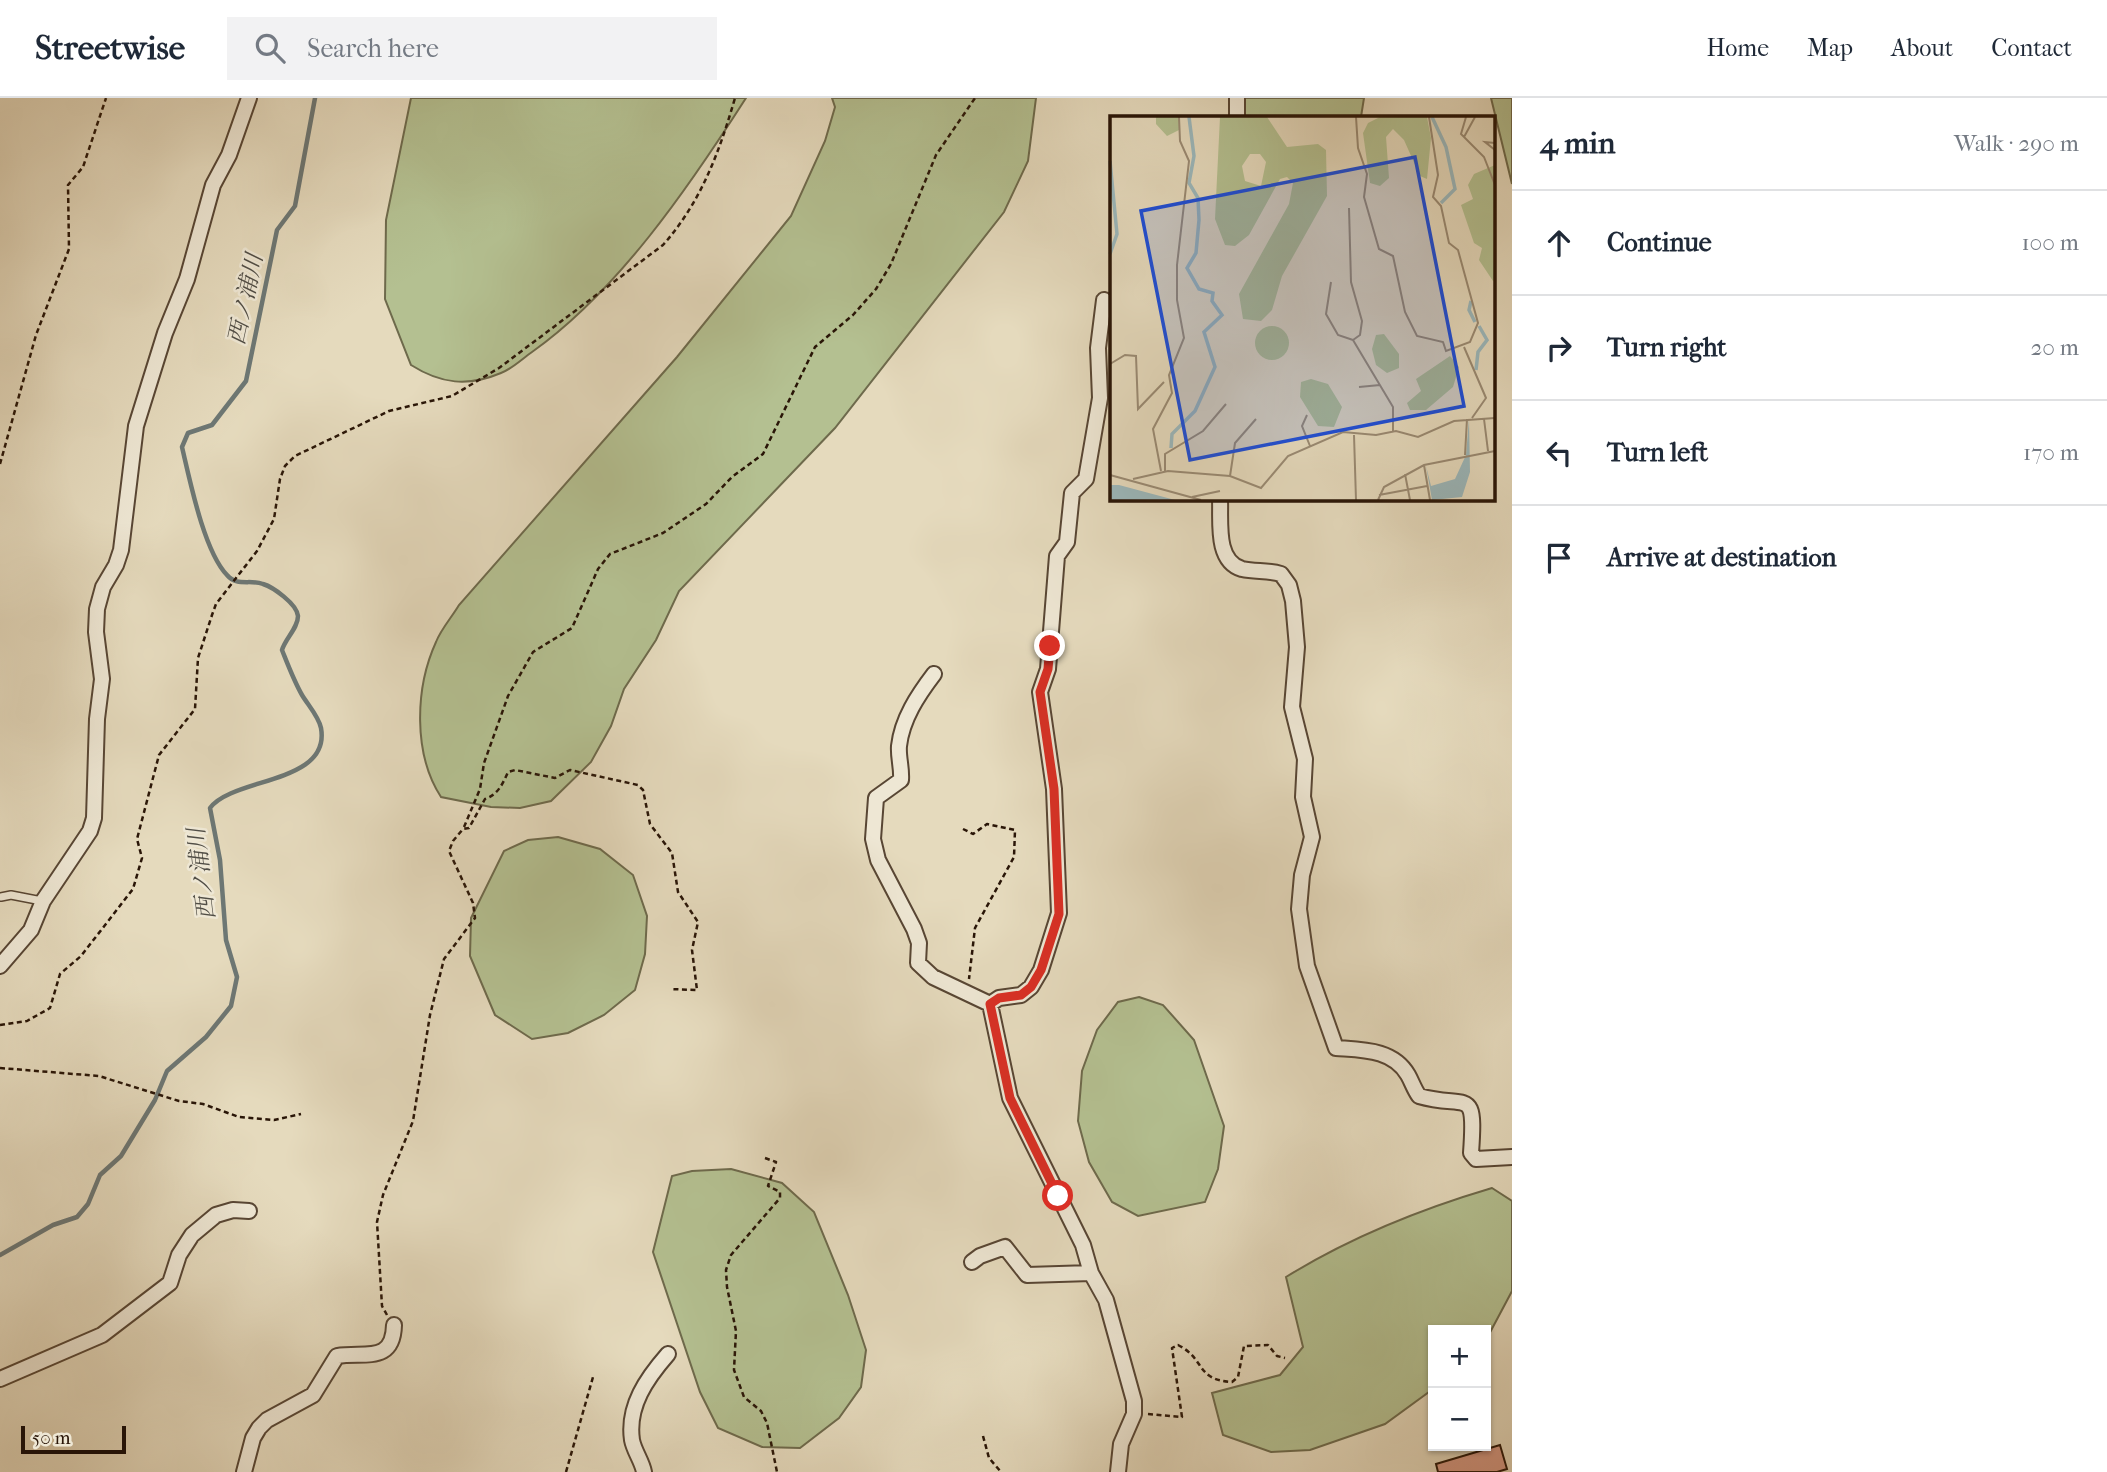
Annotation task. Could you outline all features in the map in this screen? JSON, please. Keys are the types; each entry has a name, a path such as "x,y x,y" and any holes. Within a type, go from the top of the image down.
{"street":[{"path":"0,966 31,930 43,901 90,831 94,818 97,719 102,679 96,632 97,609 103,587 121,550 136,426 165,334 187,279 213,185 229,155 249,98"},
{"path":"1237,98 1237,116"},
{"path":"990,1004 999,998 1021,995 1031,987 1041,970 1059,914 1054,789 1040,692 1048,669 1058,556 1067,541 1072,493 1086,479 1100,398 1098,348 1104,300"},
{"path":"1220,500 1222,547 1233,564 1243,569 1281,575 1289,585 1293,601 1297,648 1292,707 1304,759 1303,797 1312,837 1302,874 1299,909 1307,965 1336,1048 1380,1052 1394,1059 1408,1073 1419,1096 1459,1100 1469,1106 1473,1118 1471,1153 1476,1159 1512,1157"},
{"path":"934,674 909,712 902,733 899,747 901,780 876,798 873,839 878,860 915,929 919,943 918,963 933,977 990,1004"},
{"path":"990,1004 1010,1098 1083,1245 1091,1273 1106,1300 1134,1401 1134,1414 1122,1444 1118,1472"},
{"path":"0,1379 102,1335 170,1283 184,1245 216,1215 233,1210 249,1211"},
{"path":"972,1262 980,1256 1005,1247 1027,1275 1091,1273"},
{"path":"244,1472 253,1438 267,1420 313,1395 337,1356 373,1356 386,1349 393,1338 394,1325"},
{"path":"644,1472 632,1441 634,1411 644,1382 667,1354"}],"lane":[{"path":"1,897 11,895 43,901"}],"path":[{"path":"0,464 36,335 69,250 68,185 83,167 106,98"},
{"path":"0,1025 27,1021 50,1008 60,974 82,956 133,889 142,858 137,839 149,798 152,773 159,755 195,709 198,658 216,604 257,551 274,519 279,479 285,466 295,456 389,411 452,396 499,368 663,245 682,223 703,189 717,156 735,98"},
{"path":"394,1325 383,1306 377,1222 383,1195 413,1121 430,1015 444,959 475,918 473,903 449,851 463,829 480,789 484,763 508,696 533,652 572,628 598,569 610,554 663,533 706,503 732,477 764,454 815,347 853,315 876,289 891,264 936,155 975,98"},
{"path":"463,829 469,828 485,799 491,797 508,772 515,770 555,778 570,770 638,785 643,790 650,824 672,853 678,892 698,922 692,950 696,990 670,989"},
{"path":"963,829 973,834 987,824 1013,829 1015,850 975,928 968,993"},
{"path":"0,1068 99,1076 159,1095 203,1104 239,1117 274,1120 301,1114"},
{"path":"765,1158 775,1162 768,1186 780,1192 780,1198 731,1255 726,1270 736,1331 734,1370 744,1397 761,1411 767,1423 777,1472"},
{"path":"1134,1414 1182,1417 1171,1360 1172,1348 1178,1345 1189,1350 1208,1378 1219,1382 1232,1382 1238,1377 1244,1346 1268,1345 1277,1356 1285,1358"},
{"path":"566,1472 593,1377"},
{"path":"983,1436 989,1458 1001,1472"}],"green space":[{"path":"411,98 746,98 701,167 650,236 594,299 564,327 509,369 466,382 444,380 411,365 385,299 386,220"},
{"path":"832,98 1036,98 1028,161 1004,212 835,428 679,591 656,640 624,689 611,726 591,762 551,801 520,808 491,807 441,797 425,761 420,721 424,680 441,632 459,605 677,357 791,216 825,141 835,107"},
{"path":"1237,98 1364,98 1361,116 1238,116"},
{"path":"1491,98 1512,98 1512,184"},
{"path":"558,837 600,849 633,875 647,916 645,954 635,990 604,1015 568,1033 532,1039 495,1015 470,956 471,918 504,851 528,840"},
{"path":"1139,997 1163,1005 1194,1040 1224,1126 1218,1169 1205,1202 1138,1216 1112,1202 1089,1162 1078,1121 1082,1071 1097,1030 1118,1002"},
{"path":"731,1169 782,1183 814,1212 848,1295 866,1350 861,1387 839,1418 800,1448 762,1447 718,1428 700,1392 653,1252 672,1176 692,1171"},
{"path":"1492,1188 1512,1201 1512,1291 1491,1331 1491,1325 1428,1325 1428,1393 1385,1424 1310,1450 1271,1452 1223,1435 1212,1393 1280,1375 1303,1347 1286,1277 1386,1226"}],"building":[{"path":"1500,1445 1507,1469 1497,1472 1438,1472 1436,1464 1480,1451 1491,1451 1491,1448"}],"waterway":[{"name":"西ノ浦川","path":"0,1255 53,1225 77,1217 88,1204 100,1175 121,1156 155,1100 167,1071 206,1037 231,1006 237,977 226,940 220,860 210,808 238,790 296,770 311,760 320,746 320,724 299,690 282,650 296,625 297,611 289,601 267,586 231,579 219,564 211,550 199,515 182,447 188,433 212,425 246,381 277,230 295,206 315,98"}],"route":[{"path":"1050,646 1048,669 1040,692 1054,789 1059,914 1041,970 1031,987 1021,995 999,998 990,1004 1010,1098 1058,1196"}]}
